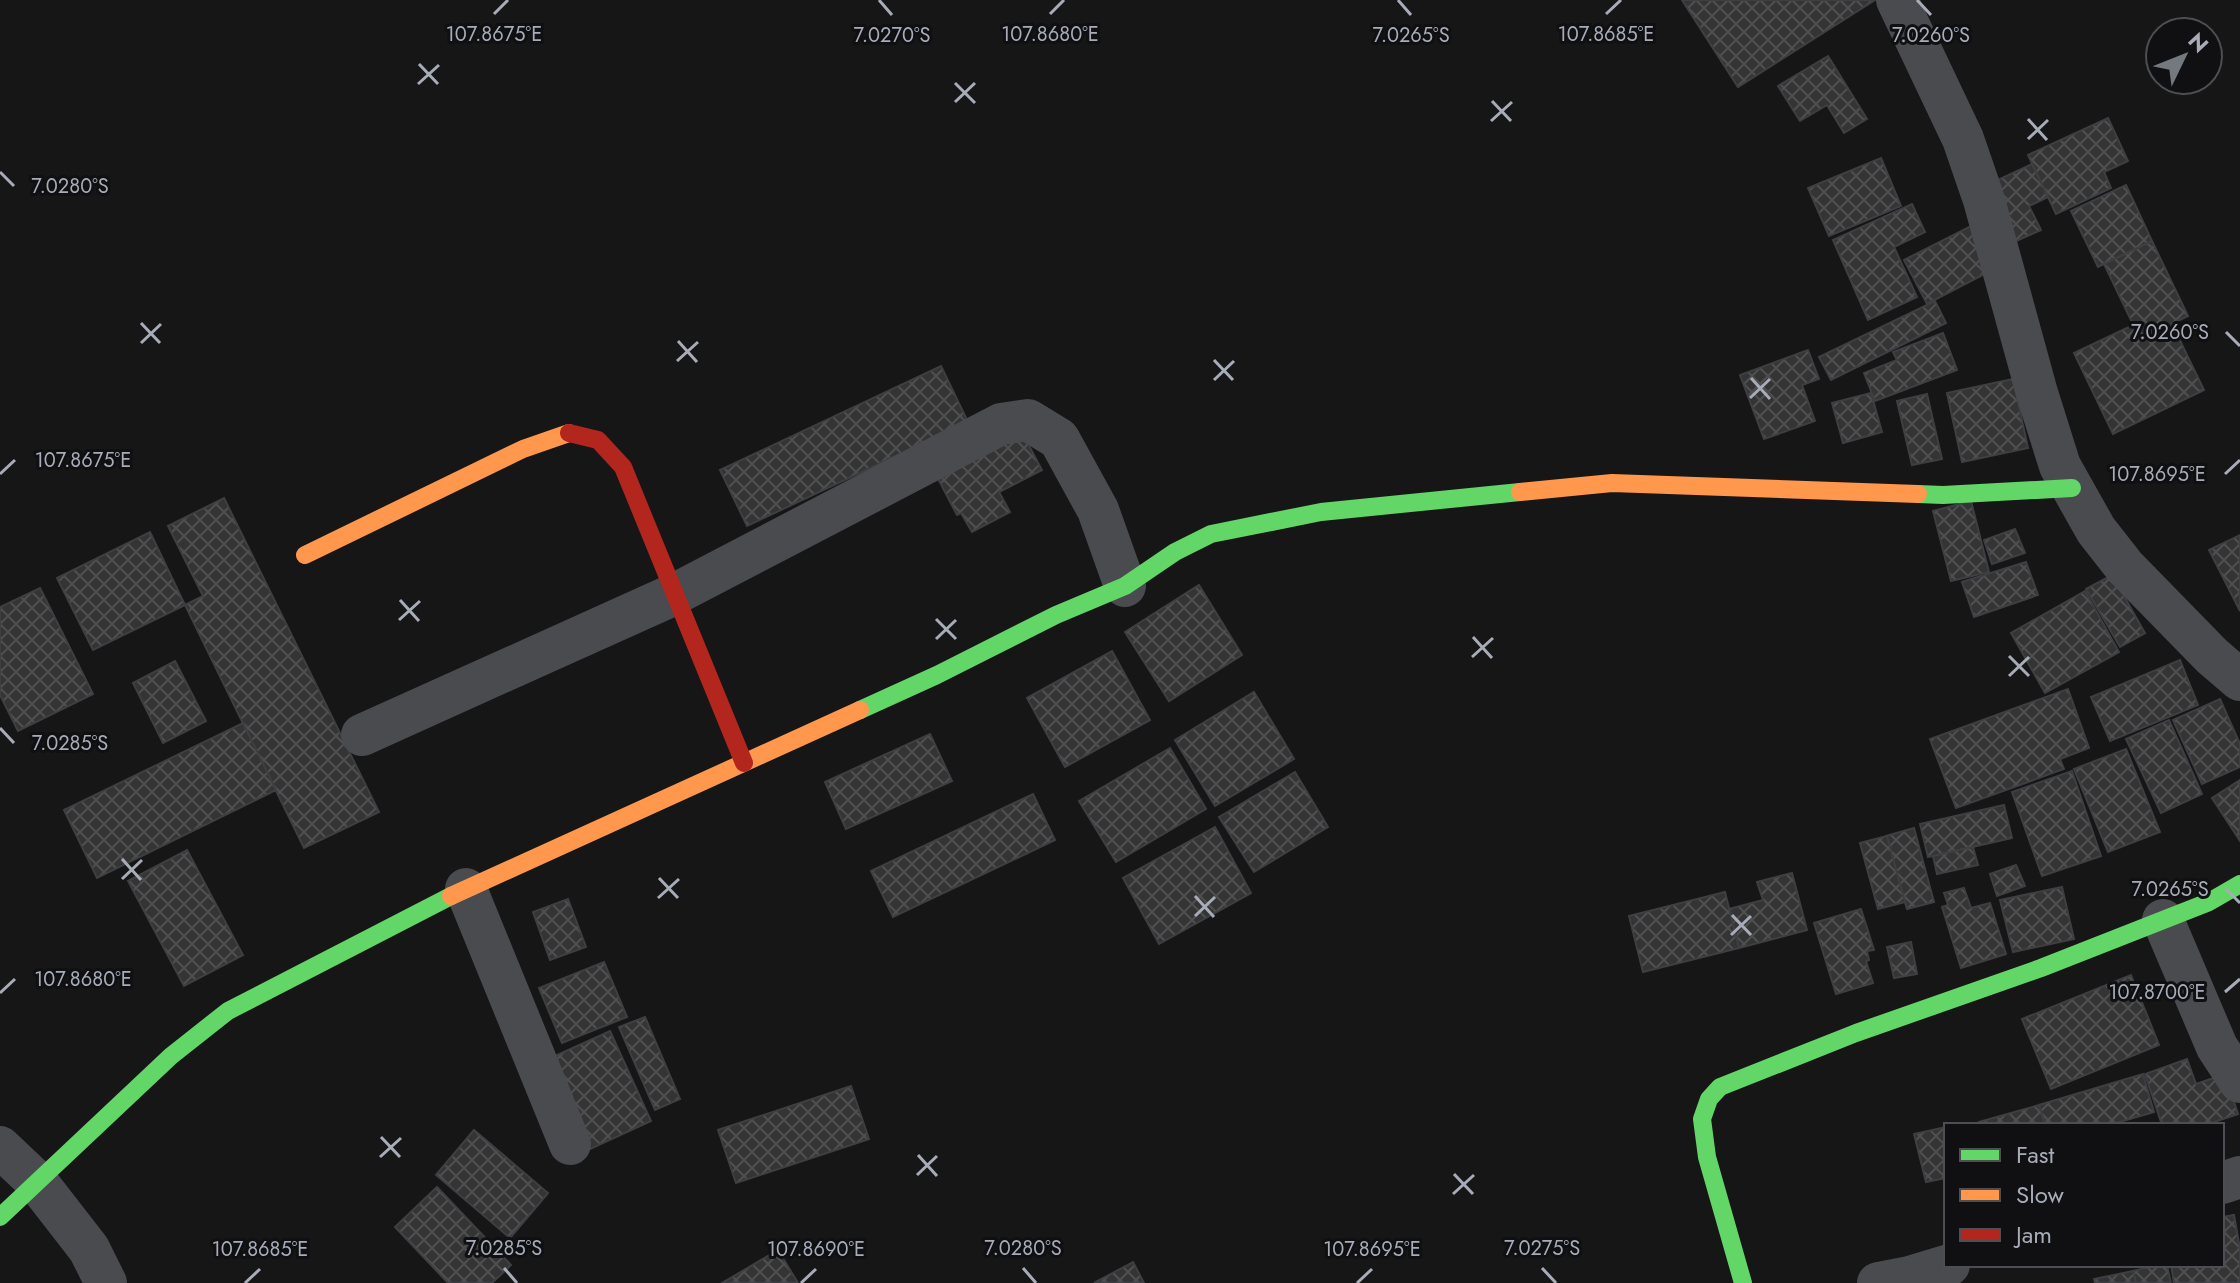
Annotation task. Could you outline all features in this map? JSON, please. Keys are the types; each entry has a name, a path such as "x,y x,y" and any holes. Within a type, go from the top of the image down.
{"street":[{"path":"1897,0 1963,139 1984,200 2040,405 2060,466 2096,530 2125,567 2212,656 2240,680"},
{"path":"362,735 675,594 1001,424 1028,420 1059,439 1098,510 1125,586"},
{"path":"305,555 523,449 570,433 598,440 623,467 744,763"},
{"path":"0,1217 171,1056 228,1011 466,889 937,675 1056,615 1125,586 1175,552 1211,534 1321,512 1612,483 1943,495 2072,488"},
{"path":"1743,1283 1707,1157 1702,1119 1709,1099 1720,1087 1856,1033 2041,968 2209,902 2240,884"},
{"path":"466,889 570,1144"},
{"path":"2163,920 2217,1047 2240,1082"},
{"path":"0,1147 37,1182 89,1249 106,1283"},
{"path":"1878,1283 1944,1266"}],"building":[{"path":"1682,0 1875,0 1738,87"},
{"path":"1828,56 1867,119 1844,133 1827,105 1800,121 1778,86"},
{"path":"2108,118 2128,161 2104,172 2111,188 2056,214 2028,155"},
{"path":"1881,158 1901,206 1829,236 1808,188"},
{"path":"2032,164 2048,197 2029,206 2041,230 2014,242 1987,185"},
{"path":"2126,185 2152,241 2098,267 2071,211"},
{"path":"1912,204 1925,232 1894,247 1917,297 1868,320 1833,240"},
{"path":"1971,226 1994,269 1927,304 1904,260"},
{"path":"2152,241 2188,316 2140,339 2104,264"},
{"path":"1935,301 1946,323 1831,380 1819,357"},
{"path":"2172,324 2204,390 2113,434 2074,353 2133,325 2140,339"},
{"path":"1943,333 1957,370 1875,401 1864,373 1897,360 1893,352"},
{"path":"1808,350 1819,379 1802,385 1815,421 1764,439 1740,375"},
{"path":"941,366 968,422 747,526 720,470"},
{"path":"2013,379 2028,448 1962,462 1947,393"},
{"path":"1871,393 1882,432 1843,443 1832,403"},
{"path":"1927,394 1942,459 1912,465 1897,401"},
{"path":"1019,427 1042,470 999,492 1010,512 972,532 961,513 957,515 934,471"},
{"path":"224,498 379,812 304,848 185,605 203,596 168,526"},
{"path":"1971,501 1989,572 1951,581 1933,511"},
{"path":"2015,529 2025,553 1992,564 1984,540"},
{"path":"150,532 185,605 93,650 57,578"},
{"path":"2240,535 2240,611 2209,550"},
{"path":"2026,562 2038,595 1974,617 1962,582"},
{"path":"2112,575 2145,633 2120,647 2086,589"},
{"path":"1199,585 1242,655 1169,701 1125,632"},
{"path":"40,588 93,694 18,731 0,695 0,607"},
{"path":"2085,591 2119,652 2045,693 2011,633"},
{"path":"1112,651 1150,720 1065,767 1027,698"},
{"path":"2180,660 2198,705 2110,741 2091,697"},
{"path":"175,661 206,721 163,743 133,683"},
{"path":"2068,689 2089,748 2060,759 2064,769 1956,808 1930,739"},
{"path":"1254,692 1294,759 1215,806 1175,740"},
{"path":"2220,699 2240,744 2240,767 2202,784 2173,720"},
{"path":"2169,720 2202,794 2161,813 2126,739"},
{"path":"243,723 276,790 97,878 64,810"},
{"path":"930,734 952,781 846,829 825,782"},
{"path":"1170,748 1206,809 1116,862 1079,801"},
{"path":"2126,749 2160,832 2108,852 2074,769"},
{"path":"2072,771 2101,856 2042,876 2012,792"},
{"path":"1295,772 1328,827 1254,872 1219,817"},
{"path":"2240,780 2240,841 2212,798"},
{"path":"1033,794 1055,840 893,917 871,871"},
{"path":"2004,805 2012,838 1928,857 1920,824"},
{"path":"1215,827 1251,893 1159,944 1123,878"},
{"path":"1914,828 1934,902 1907,909 1886,836"},
{"path":"1887,836 1905,902 1878,909 1860,843"},
{"path":"1973,847 1978,865 1937,874 1933,856"},
{"path":"187,850 243,955 184,986 128,881"},
{"path":"2016,865 2025,886 1997,896 1990,874"},
{"path":"1792,873 1807,930 1739,948 1729,909 1763,900 1757,882"},
{"path":"2062,887 2074,939 2013,952 2000,900"},
{"path":"1964,888 1971,908 1990,903 2006,954 1961,968 1942,907 1948,905 1944,893"},
{"path":"1725,892 1739,948 1643,972 1629,916"},
{"path":"568,899 586,947 550,960 533,912"},
{"path":"1861,909 1874,950 1867,951 1869,960 1866,961 1873,983 1836,994 1814,923"},
{"path":"1911,942 1917,974 1894,978 1887,947"},
{"path":"604,962 627,1017 562,1043 539,988"},
{"path":"2131,975 2159,1045 2051,1089 2022,1019"},
{"path":"645,1017 680,1099 655,1110 619,1027"},
{"path":"610,1031 651,1121 588,1150 546,1060"},
{"path":"2187,1059 2196,1084 2225,1074 2238,1114 2211,1123 2161,1123 2145,1074"},
{"path":"2143,1074 2154,1112 2116,1123 2044,1123 2039,1105"},
{"path":"851,1086 869,1139 736,1183 718,1130"},
{"path":"2039,1105 2044,1123 1979,1123"},
{"path":"1944,1127 1944,1178 1926,1182 1914,1134"},
{"path":"474,1130 548,1193 510,1238 436,1175"},
{"path":"437,1187 511,1265 492,1283 448,1283 395,1227"},
{"path":"2234,1215 2240,1249 2240,1283 2174,1283 2171,1267 2224,1267 2224,1217"},
{"path":"778,1250 798,1283 722,1283"},
{"path":"1133,1262 1144,1283 1094,1283"},
{"path":"2167,1267 2171,1283 2136,1283 2133,1271"},
{"path":"2133,1271 2136,1283 2095,1283 2094,1279"}],"traffic: fast":[{"path":"1918,494 2072,488"},
{"path":"860,710 1056,615 1125,586 1175,552 1211,534 1321,512 1520,492"},
{"path":"1743,1283 1707,1157 1702,1119 1709,1099 1720,1087 1856,1033 2041,968 2209,902 2240,884"},
{"path":"0,1217 171,1056 228,1011 451,896"}],"traffic: slow":[{"path":"305,555 523,449 569,433"},
{"path":"1520,492 1612,483 1918,494"},
{"path":"451,896 860,710"}],"traffic: jam":[{"path":"569,433 598,440 623,467 744,763"}]}
